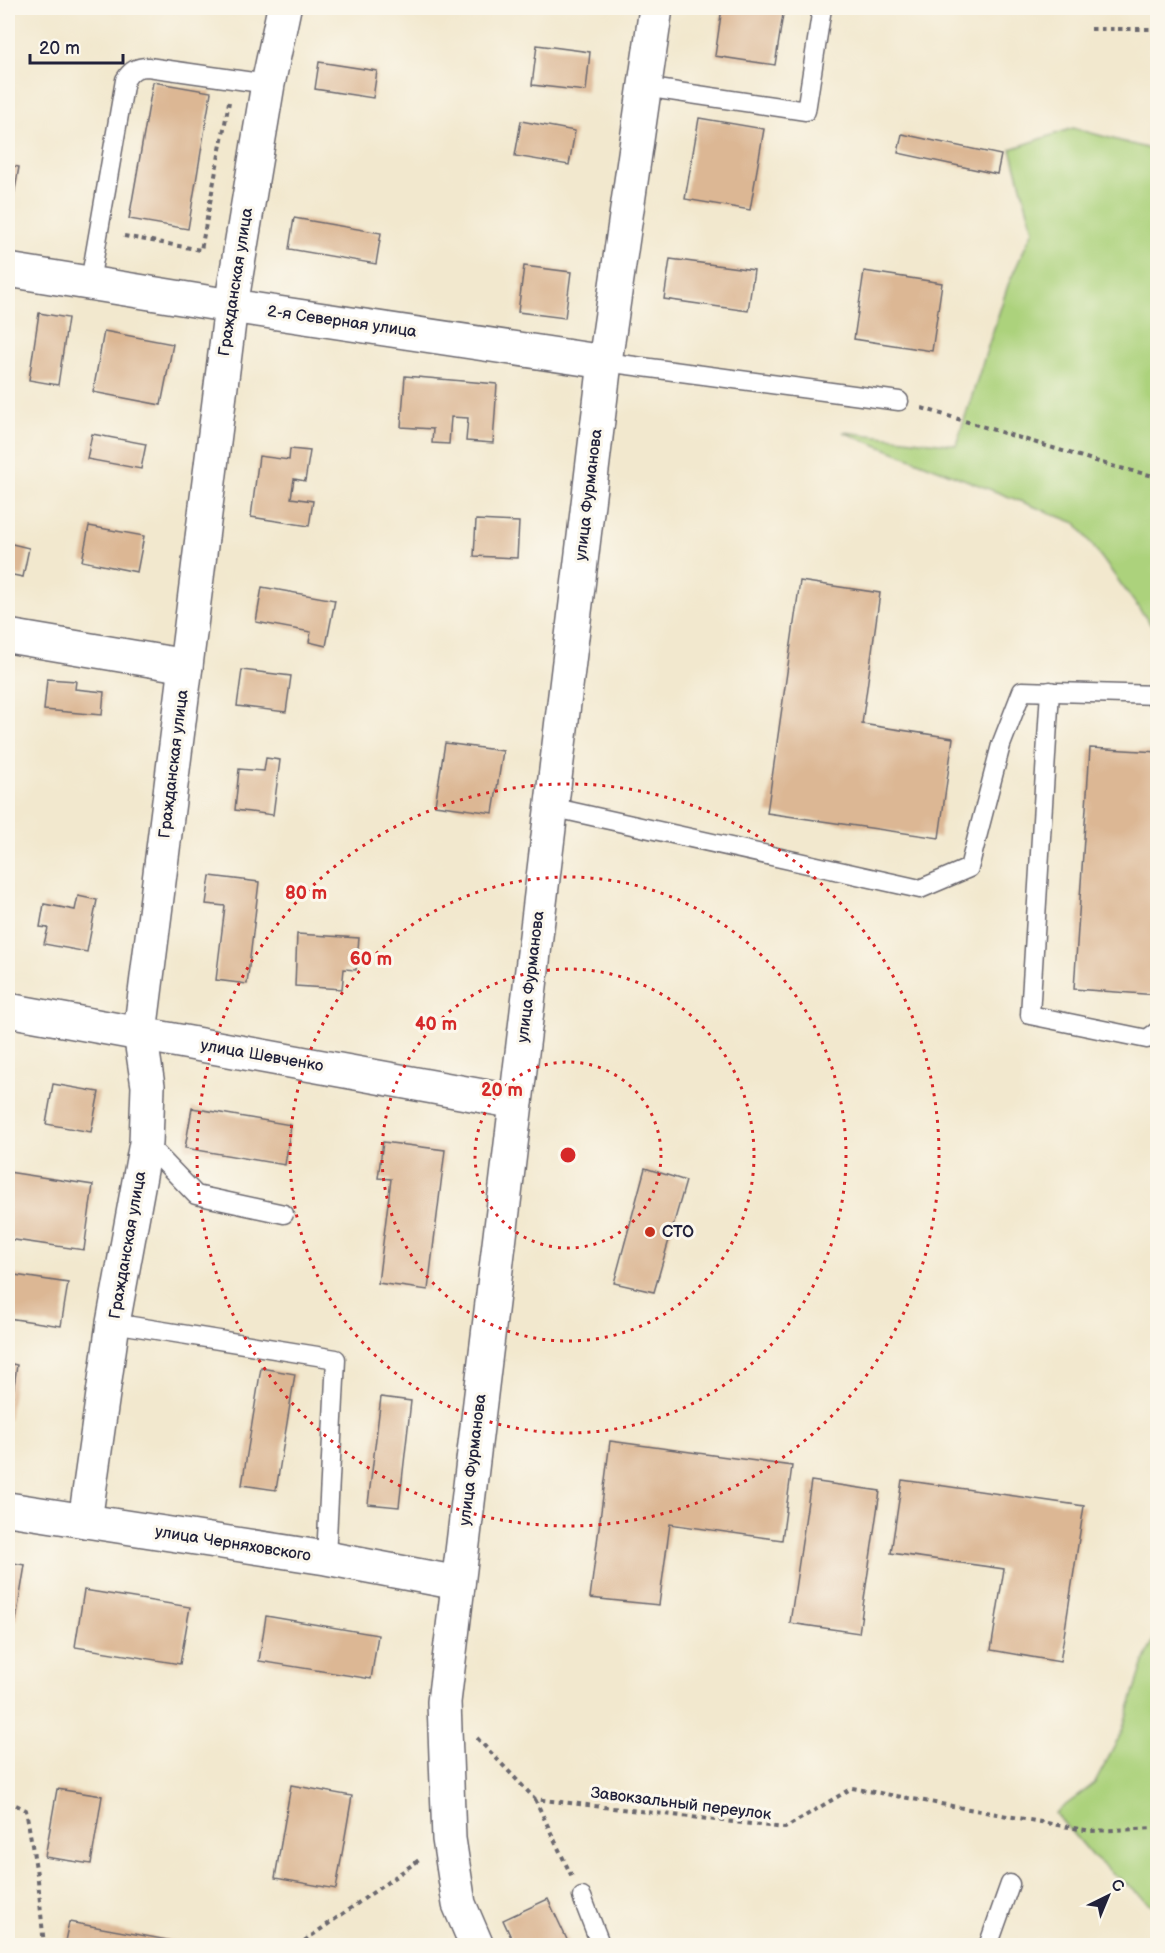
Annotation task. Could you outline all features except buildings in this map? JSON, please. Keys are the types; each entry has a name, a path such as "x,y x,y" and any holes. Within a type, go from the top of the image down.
{"street":[{"name":"Гражданская улица","path":"85,1521 113,1323 146,1143 148,1086 140,1033 231,306 268,84 284,8"},
{"name":"улица Фурманова","path":"477,1946 459,1904 449,1839 444,1702 605,362 656,8"},
{"name":"2-я Северная улица","path":"8,270 605,362"},
{"path":"8,636 186,666"},
{"name":"улица Шевченко","path":"8,1010 516,1102"},
{"name":"улица Черняховского","path":"8,1509 326,1558 458,1583"}],"lane":[{"path":"644,87 806,111 822,8"},
{"path":"90,282 125,80 129,73 138,67 148,67 268,84"},
{"path":"605,362 899,401"},
{"path":"551,807 920,889 969,868 1001,745 1022,691 1158,695"},
{"path":"1050,691 1030,1015 1147,1039 1158,1031"},
{"path":"146,1143 196,1195 284,1214"},
{"path":"113,1323 336,1359 326,1558"},
{"path":"988,1946 1010,1884"},
{"path":"582,1897 601,1946"}],"path":[{"path":"1091,30 1158,29"},
{"path":"99,232 201,250 233,78"},
{"path":"899,401 1113,466 1158,477"},
{"path":"444,1702 534,1799 582,1897"},
{"name":"Завокзальный переулок","path":"534,1799 785,1828 852,1788 1091,1831 1158,1828"},
{"path":"8,1801 26,1810 38,1880 44,1946"},
{"path":"297,1946 449,1839"}],"green space":[{"path":"1073,128 1157,151 1157,633 1076,523 843,432 956,445 1008,285 1033,230 1011,149"},
{"path":"1157,1632 1158,1909 1092,1856 1055,1813 1095,1783 1121,1734 1144,1662"}],"place":[{"name":"СТО","path":"650,1232"}]}
